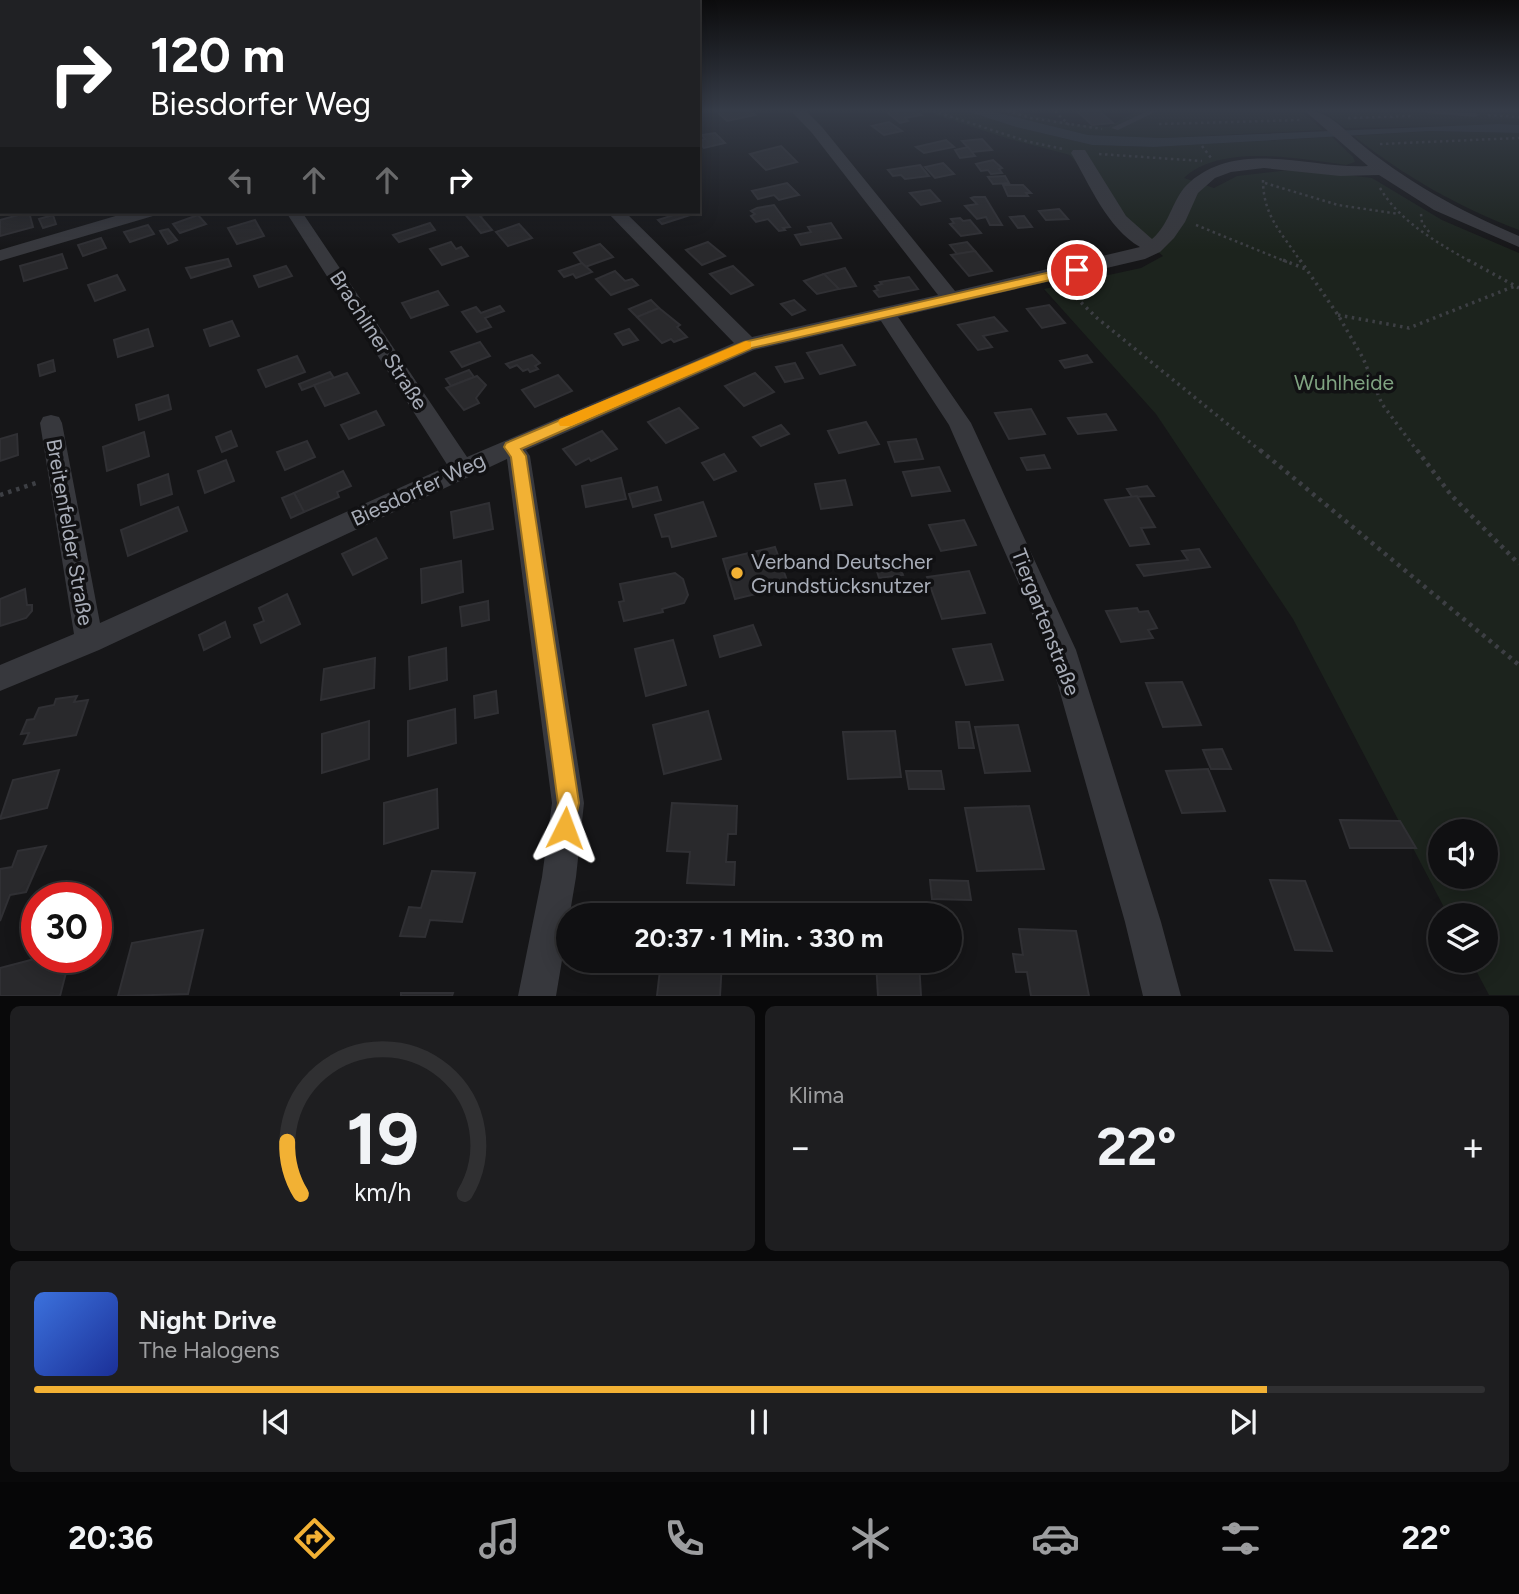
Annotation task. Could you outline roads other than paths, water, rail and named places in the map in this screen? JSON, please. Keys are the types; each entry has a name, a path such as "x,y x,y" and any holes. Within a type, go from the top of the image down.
{"street":[{"path":"839,157 950,298"},
{"path":"1082,157 1135,237 1154,247"},
{"path":"1365,157 1382,176 1477,225 1519,242"},
{"name":"Biesdorfer Weg","path":"0,678 511,447 748,345 1124,260 1161,244 1179,218 1194,187 1206,177 1225,168 1254,164 1288,164 1382,176"},
{"path":"0,256 140,214"},
{"name":"Brachliner Straße","path":"295,214 462,469"},
{"path":"617,214 748,345"},
{"name":"Tiergartenstraße","path":"886,313 960,423 1062,650 1163,996"},
{"name":"Breitenfelder Straße","path":"51,423 89,640"},
{"path":"511,447 518,456 520,466 568,803 559,877 537,996"}],"place":[{"name":"Verband Deutscher Grundstücksnutzer","path":"737,573"}],"park label":[{"name":"Wuhlheide","path":"1344,382"}]}
